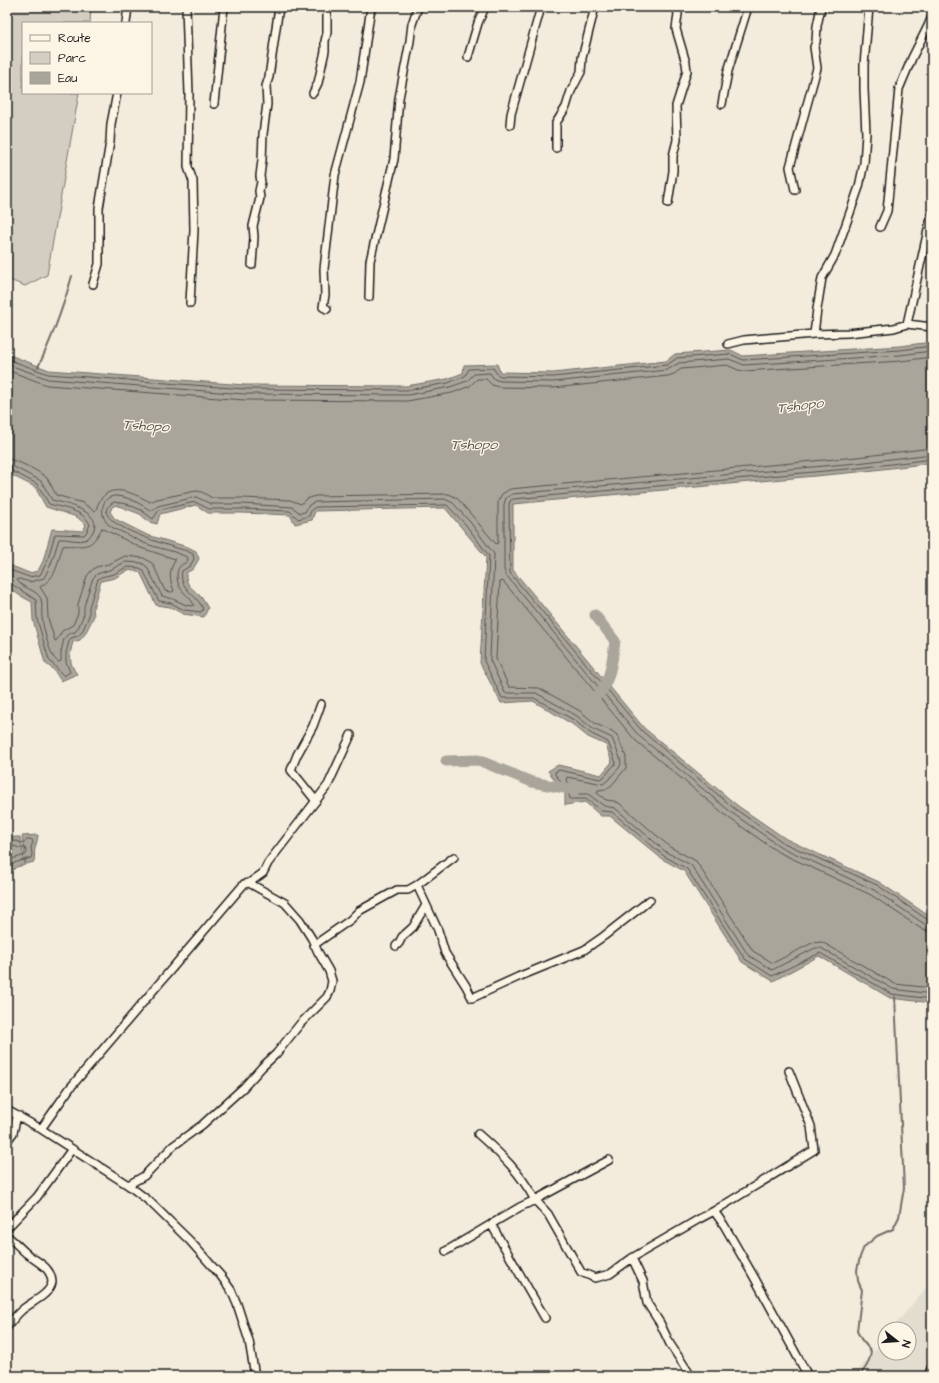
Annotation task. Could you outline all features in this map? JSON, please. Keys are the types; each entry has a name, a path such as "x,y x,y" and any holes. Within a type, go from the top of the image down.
{"street":[{"path":"126,22 128,7"},
{"path":"186,7 189,94 188,167 193,181 194,230 190,302"},
{"path":"214,104 224,7"},
{"path":"252,265 254,237 253,226 257,213 261,184 260,176 262,145 267,104 266,86 269,77 279,7"},
{"path":"313,93 318,83 325,51 327,7"},
{"path":"327,309 323,307 325,295 324,269 335,175 360,82 371,7"},
{"path":"369,297 370,261 394,159 399,98 410,32 418,7"},
{"path":"468,57 478,23 485,7"},
{"path":"510,125 511,114 541,7"},
{"path":"556,148 556,123 566,107 571,91 581,72 582,58 595,7"},
{"path":"668,203 673,171 673,156 677,140 676,106 687,71 676,28 678,14 676,7"},
{"path":"722,104 728,71 748,7"},
{"path":"795,190 790,167 817,68 814,47 821,7"},
{"path":"814,334 822,278 835,255 846,227 859,186 864,163 866,134 864,65 868,7"},
{"path":"880,227 888,211 899,89 932,16"},
{"path":"93,284 99,264 99,208 117,94"},
{"path":"907,324 932,212"},
{"path":"728,344 744,340 814,334 848,333 894,328 907,324 932,327"},
{"path":"316,801 291,770 297,755 313,726 321,704"},
{"path":"41,1129 70,1088 244,884 249,883 263,873 268,863 328,785 351,735"},
{"path":"314,945 350,920 358,911 397,890 408,890 417,885 454,857"},
{"path":"128,1186 144,1176 173,1146 202,1126 244,1087 276,1054 300,1024 327,997 332,981 329,971 304,926 285,903 249,883"},
{"path":"417,885 438,930 445,953 472,998 584,950 650,900"},
{"path":"396,946 400,943 402,936 413,927 426,905"},
{"path":"478,1134 506,1158 525,1182 535,1200 548,1214 580,1272 595,1278 610,1274 632,1258 699,1219 714,1212 814,1150 811,1126 789,1071"},
{"path":"7,1110 41,1129 149,1201 190,1241 221,1276 231,1290 249,1341 255,1376"},
{"path":"7,1142 13,1133 16,1120 19,1116"},
{"path":"7,1228 37,1197 72,1149"},
{"path":"446,1251 520,1207 609,1160"},
{"path":"714,1212 724,1224 808,1376"},
{"path":"491,1224 545,1318"},
{"path":"7,1236 31,1258 44,1265 49,1271 52,1282 50,1287 41,1296 21,1310 7,1327"},
{"path":"632,1258 644,1281 647,1303 660,1322 670,1344 691,1376"},
{"path":"928,1376 932,1366"}],"shaded area":[{"path":"932,1280 932,1376 854,1376 877,1348 877,1361 917,1361 917,1321 899,1321"}],"green space":[{"path":"7,7 91,7 90,22 22,22 22,94 79,94 47,275 25,286 7,279"}],"water":[{"name":"Tshopo","path":"932,342 932,463 858,472 513,504 513,570 644,728 738,806 786,839 879,882 932,918 932,1003 890,998 819,956 773,981 742,962 684,871 662,859 610,816 601,816 585,802 565,805 565,793 548,771 558,765 601,775 612,762 606,745 588,737 572,724 533,701 501,703 480,663 486,557 445,508 315,511 312,520 295,524 290,515 208,513 196,505 160,514 157,524 149,522 140,514 116,505 112,507 110,512 115,519 147,535 188,547 196,551 199,559 193,569 186,573 186,577 188,584 201,597 208,608 204,617 183,614 170,607 156,605 140,572 128,570 115,578 101,581 93,608 94,616 85,634 80,640 73,642 70,655 71,663 77,674 61,681 54,670 45,663 33,620 32,602 7,586 7,564 29,573 38,571 43,561 52,529 83,531 86,525 77,517 46,507 35,487 7,473 7,354 49,370 245,385 406,386 447,379 463,373 464,365 497,364 500,372 553,373 666,361 675,354 731,350 743,356 900,346"},
{"path":"38,835 34,862 26,864 22,836"},
{"path":"20,837 25,865 16,867 11,872 7,860 7,838"}],"waterway":[{"path":"38,367 57,323 72,276"},
{"path":"595,615 615,641 608,677 598,694"},
{"path":"446,761 478,760 532,782 575,790"},
{"path":"859,1376 867,1365 871,1351 861,1339 857,1331 862,1290 858,1281 857,1270 860,1257 864,1247 877,1236 893,1229 899,1217 904,1188 895,997"}]}
